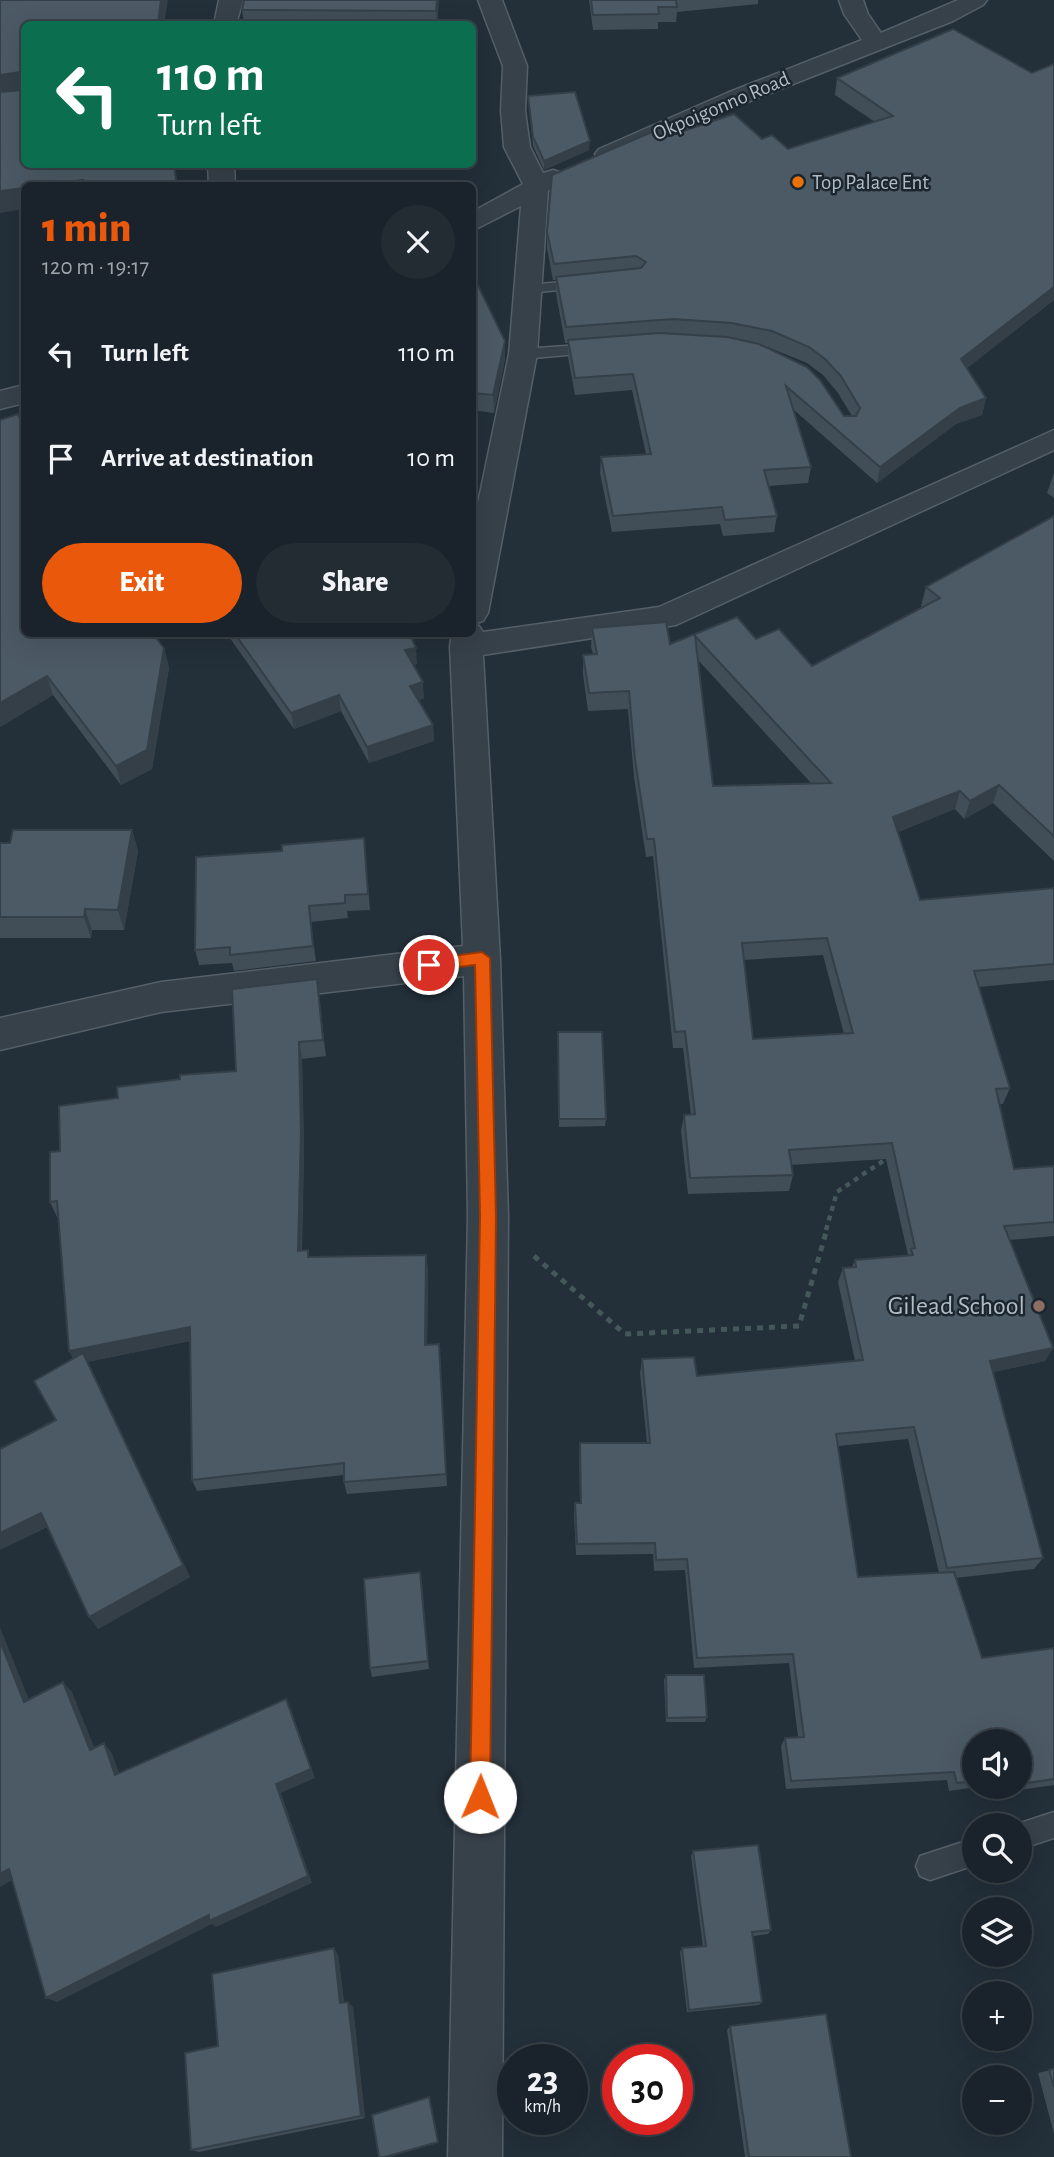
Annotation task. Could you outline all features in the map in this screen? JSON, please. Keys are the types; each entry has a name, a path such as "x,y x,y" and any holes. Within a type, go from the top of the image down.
{"street":[{"path":"226,21 231,0"},
{"path":"476,595 523,354 536,185 517,147 513,111 514,66 490,0"},
{"path":"851,0 856,14 876,43"},
{"name":"Okpoigonno Road","path":"476,221 536,185 736,98 945,16 975,0"},
{"path":"0,400 21,395"},
{"path":"476,630 665,617 1054,439"},
{"path":"469,637 482,958 488,1216 475,2157"},
{"path":"0,1034 161,997 482,958"}],"lane":[{"path":"528,289 595,283"},
{"path":"523,354 606,348"},
{"path":"1032,1832 1054,1825"},
{"path":"930,1866 962,1855"}],"path":[{"path":"488,1216 625,1334 799,1326 837,1192 883,1161 897,1162"}],"building":[{"path":"0,0 161,0 158,21 21,21 21,72 0,75"},
{"path":"244,0 437,0 436,11 242,10"},
{"path":"591,0 676,0 677,7 658,7 659,14 593,15"},
{"path":"953,29 1032,73 1054,64 1054,287 961,359 986,398 960,408 880,467 786,386 811,467 764,470 777,516 725,520 722,507 613,516 601,457 651,454 633,374 575,378 568,340 659,333 727,337 759,344 807,367 820,380 844,416 856,416 860,408 841,376 825,359 809,347 772,331 732,323 673,319 566,327 556,277 641,268 646,262 636,256 554,264 547,232 552,175 654,131 662,138 734,114 762,139 772,135 788,149 893,116 837,78"},
{"path":"21,90 21,168 175,168 176,182 21,182 21,188 0,191 0,92"},
{"path":"575,92 590,141 544,161 533,137 528,96"},
{"path":"476,281 505,341 493,395 476,393"},
{"path":"18,414 21,420 21,637 155,637 164,648 147,750 116,766 47,676 0,703 0,420"},
{"path":"1054,516 1054,836 999,785 970,801 960,791 893,817 920,900 1054,888 1054,964 974,971 1010,1088 996,1089 1014,1169 1054,1166 1054,1222 1004,1226 1053,1348 990,1361 1043,1558 947,1568 914,1427 836,1434 858,1577 954,1572 982,1658 1054,1648 1054,1779 1032,1782 1032,1729 962,1729 962,1782 957,1783 954,1772 791,1781 785,1738 804,1737 793,1654 697,1658 687,1559 656,1560 655,1543 577,1544 575,1503 581,1503 580,1443 650,1443 642,1359 694,1357 697,1376 863,1360 843,1268 856,1267 855,1260 913,1255 911,1249 915,1248 892,1143 789,1150 793,1175 690,1178 684,1115 695,1114 685,1031 675,1032 654,839 647,839 635,759 629,691 589,693 583,655 597,654 592,628 666,622 670,644 737,617 756,639 779,629 812,666 940,598 926,587","holes":["695,636 831,783 713,786","827,938 853,1033 753,1039 742,943"]},
{"path":"237,637 411,637 416,648 405,650 423,682 410,686 433,725 367,747 339,695 291,713"},
{"path":"13,830 132,830 118,910 85,909 84,917 0,917 0,843 10,843"},
{"path":"364,838 368,894 345,895 345,903 309,906 313,946 230,955 230,947 195,950 196,857 282,851 282,845"},
{"path":"317,979 323,1040 299,1042 301,1133 298,1251 308,1250 308,1257 426,1255 425,1345 439,1344 446,1474 344,1482 344,1463 192,1480 190,1327 69,1351 57,1201 50,1202 50,1152 60,1151 59,1106 118,1098 117,1087 180,1079 180,1075 236,1071 232,989"},
{"path":"558,1032 602,1032 606,1119 559,1119"},
{"path":"83,1353 183,1565 89,1617 41,1513 0,1533 0,1449 56,1420 34,1381"},
{"path":"420,1572 428,1661 370,1668 364,1579"},
{"path":"0,1641 24,1702 63,1682 90,1750 104,1743 115,1775 286,1699 311,1769 276,1784 308,1876 209,1921 209,1915 46,1998 9,1869 0,1874"},
{"path":"666,1675 704,1675 707,1717 667,1718"},
{"path":"758,1845 771,1930 752,1932 762,2002 689,2010 682,1948 706,1946 693,1851"},
{"path":"334,1948 340,2003 348,2002 361,2116 191,2150 185,2053 218,2046 212,1974"},
{"path":"826,2014 851,2157 749,2157 730,2026"},
{"path":"1054,2069 1054,2087 1049,2070"},
{"path":"429,2097 438,2142 379,2157 372,2115"}],"place":[{"name":"Top Palace Ent","path":"798,182"},
{"name":"Gilead School","path":"1039,1306"}],"route":[{"path":"429,965 482,958 488,1216 480,1797"}]}
